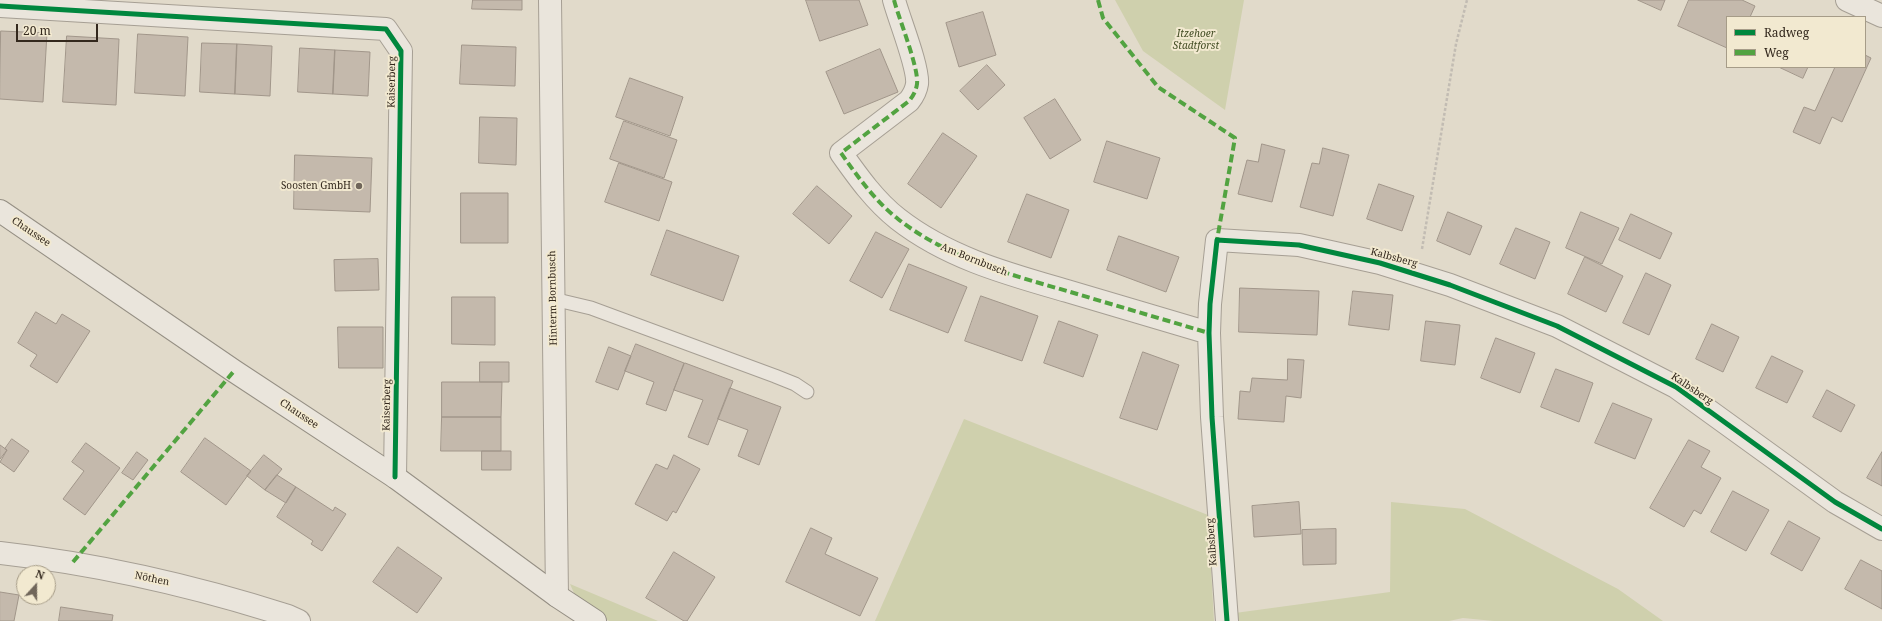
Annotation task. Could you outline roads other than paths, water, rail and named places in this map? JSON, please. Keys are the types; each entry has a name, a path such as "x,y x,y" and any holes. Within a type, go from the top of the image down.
{"street":[{"name":"Hinterm Bornbusch","path":"550,0 557,596"},
{"name":"Am Bornbusch","path":"894,0 915,65 917,83 915,92 909,101 841,153 856,176 874,197 898,219 943,249 990,268 1209,334"},
{"path":"1847,0 1882,16"},
{"name":"Kaiserberg","path":"0,6 386,29 401,51 395,477"},
{"name":"Chaussee","path":"0,211 234,371 395,477 557,596 595,621"},
{"name":"Kalbsberg","path":"1227,621 1212,417 1209,334 1210,304 1217,240 1299,245 1380,262 1507,305 1557,326 1676,387 1835,502 1882,529"},
{"name":"Nöthen","path":"0,553 72,562 188,587 258,606 299,621"}],"lane":[{"path":"554,299 604,313 775,376 795,384 806,392"}],"place":[{"name":"Soosten GmbH","path":"359,186"}],"park label":[{"name":"Itzehoer Stadtforst","path":"1196,40"}]}
